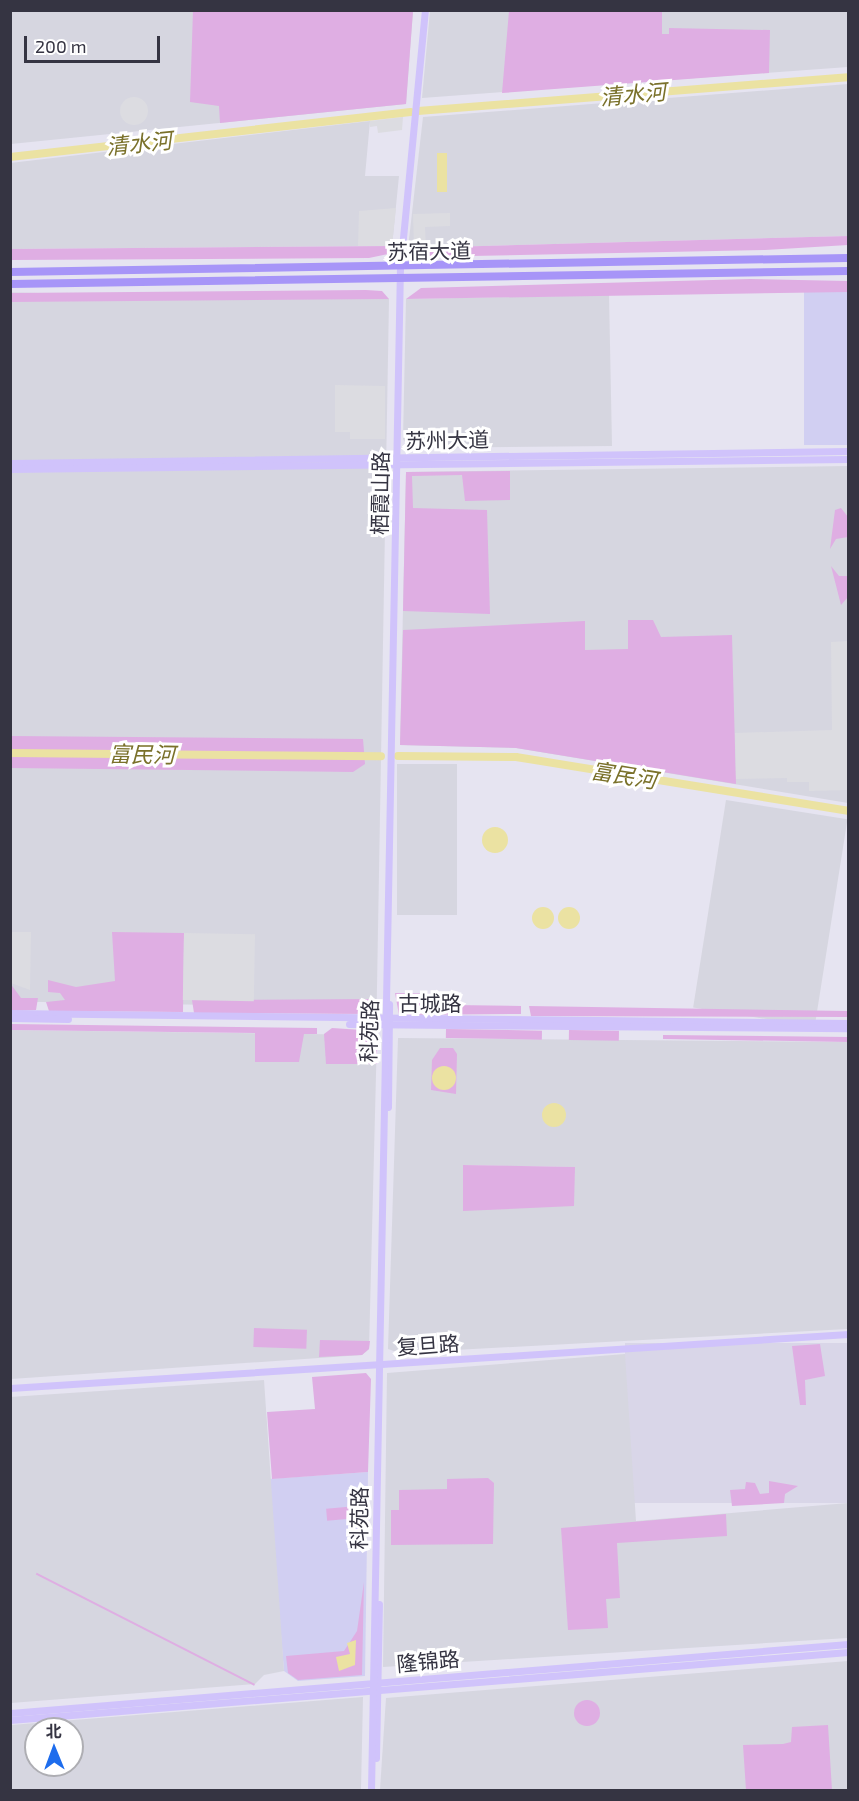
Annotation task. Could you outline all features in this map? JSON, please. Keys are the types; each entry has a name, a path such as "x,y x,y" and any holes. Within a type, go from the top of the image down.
{"main road":[{"name":"苏宿大道","path":"10,272 400,269 849,258"},
{"name":"苏宿大道","path":"10,284 400,281 849,271"}],"street":[{"name":"栖霞山路","path":"387,978 400,269 425,10"},
{"name":"苏州大道","path":"10,469 849,451"},
{"name":"苏州大道","path":"10,464 849,459"},
{"name":"科苑路","path":"373,1791 387,978"},
{"name":"古城路","path":"10,1013 387,1022 849,1023"},
{"name":"古城路","path":"10,1018 849,1028"},
{"name":"复旦路","path":"10,1388 849,1334"},
{"name":"隆锦路","path":"10,1720 375,1685 849,1644"},
{"name":"隆锦路","path":"10,1713 849,1652"}],"shaded area":[{"path":"193,10 413,11 406,104 220,123 219,106 190,102"},
{"path":"11,11 413,11 406,104 11,144"},
{"path":"430,11 848,11 848,67 422,98"},
{"path":"509,11 662,11 662,34 669,34 669,28 770,30 769,73 502,93"},
{"path":"848,84 848,236 408,248 423,117"},
{"path":"134,97 144,101 148,111 144,121 134,125 124,121 120,111 124,101"},
{"path":"403,117 402,130 378,133 377,126 370,127 370,121"},
{"path":"370,121 365,176 399,176 392,246 11,249 10,163"},
{"path":"437,153 447,153 447,192 437,192"},
{"path":"396,208 392,246 358,246 359,211"},
{"path":"450,213 450,226 425,227 426,247 414,247 413,214"},
{"path":"848,236 848,245 765,250 419,257 408,248"},
{"path":"392,246 388,254 369,258 11,260 10,249"},
{"path":"750,279 848,281 848,292 406,299 421,288"},
{"path":"382,291 389,299 10,302 11,293"},
{"path":"11,292 389,299 377,1008 10,1001"},
{"path":"804,292 848,292 848,445 804,445"},
{"path":"609,295 612,446 409,448 403,439 406,299"},
{"path":"335,385 385,386 385,439 350,439 350,432 335,432"},
{"path":"848,466 848,803 516,748 400,745 406,472"},
{"path":"510,471 510,500 465,501 462,475 412,476 413,508 487,510 490,614 403,611 406,472"},
{"path":"841,508 848,517 848,537 836,539 830,549 835,510"},
{"path":"831,566 839,576 848,576 848,597 841,605"},
{"path":"628,620 653,620 661,637 732,635 736,784 516,748 400,745 403,630 585,621 585,650 628,649"},
{"path":"848,641 848,790 809,791 809,782 787,782 787,778 736,779 735,733 832,730 831,642"},
{"path":"11,736 363,739 365,764 353,772 11,768"},
{"path":"397,764 457,764 457,915 397,915"},
{"path":"726,800 847,819 815,1027 693,1007"},
{"path":"495,827 504,831 508,840 504,849 495,853 486,849 482,840 486,831"},
{"path":"543,907 551,910 554,918 551,926 543,929 535,926 532,918 535,910"},
{"path":"569,907 577,910 580,918 577,926 569,929 561,926 558,918 561,910"},
{"path":"11,932 31,932 30,990 11,983"},
{"path":"112,932 184,933 183,1012 49,1011 46,1002 65,1000 60,993 48,992 48,980 76,987 115,981"},
{"path":"184,933 255,934 254,1001 183,1000"},
{"path":"10,983 21,998 38,998 36,1010 11,1011"},
{"path":"395,993 453,994 453,1005 521,1006 521,1014 399,1015"},
{"path":"375,999 370,1014 194,1013 192,1000"},
{"path":"529,1006 848,1011 848,1017 531,1016"},
{"path":"11,1024 317,1028 317,1034 304,1034 299,1062 255,1062 255,1033 11,1030"},
{"path":"332,1028 377,1031 377,1064 326,1064 324,1034"},
{"path":"446,1029 542,1031 542,1040 446,1038"},
{"path":"10,1030 377,1035 369,1349 362,1355 11,1379"},
{"path":"569,1030 619,1031 619,1041 569,1040"},
{"path":"663,1035 848,1037 848,1042 663,1039"},
{"path":"398,1038 848,1042 848,1329 399,1353 388,1349","holes":["463,1165 575,1167 463,1211"]},
{"path":"440,1048 453,1048 457,1054 456,1094 431,1090 432,1060"},
{"path":"444,1066 453,1069 456,1078 453,1087 444,1090 435,1087 432,1078 435,1069"},
{"path":"554,1103 563,1106 566,1115 563,1124 554,1127 545,1124 542,1115 545,1106"},
{"path":"463,1165 575,1167 574,1206 463,1211"},
{"path":"254,1328 307,1330 306,1349 253,1347"},
{"path":"320,1340 370,1341 369,1349 362,1355 319,1357"},
{"path":"625,1343 848,1343 848,1503 625,1503"},
{"path":"820,1344 825,1376 805,1380 806,1405 800,1405 792,1346"},
{"path":"625,1354 636,1521 848,1503 848,1638 383,1667 387,1373"},
{"path":"366,1373 371,1379 368,1472 272,1479 267,1412 315,1409 312,1377"},
{"path":"264,1380 284,1671 264,1675 255,1684 11,1703 10,1397"},
{"path":"368,1472 365,1676 298,1681 284,1671 268,1479"},
{"path":"488,1478 494,1483 493,1544 391,1545 391,1510 399,1510 399,1490 447,1489 447,1479"},
{"path":"769,1481 798,1486 785,1494 784,1503 732,1506 730,1490 745,1489 746,1482 755,1483 760,1494 769,1493"},
{"path":"357,1506 358,1518 327,1521 326,1509"},
{"path":"726,1514 727,1536 617,1543 620,1598 606,1599 608,1628 568,1630 561,1528"},
{"path":"37,1573 255,1684 254,1686 36,1575"},
{"path":"364,1582 362,1675 298,1680 288,1673 286,1656 344,1651 357,1631"},
{"path":"356,1640 355,1665 339,1671 336,1657 350,1654 347,1643"},
{"path":"848,1661 848,1790 380,1790 386,1698"},
{"path":"363,1697 361,1790 11,1790 11,1725 24,1724 24,1777 84,1777 84,1719"},
{"path":"587,1700 596,1704 600,1713 596,1722 587,1726 578,1722 574,1713 578,1704"},
{"path":"828,1725 832,1790 746,1790 743,1745 783,1744 791,1742 792,1727"}],"waterway":[{"name":"清水河","path":"418,111 848,77"},
{"name":"清水河","path":"10,157 410,112"},
{"name":"富民河","path":"10,753 381,756"},
{"name":"富民河","path":"398,756 516,757 848,811"}]}
